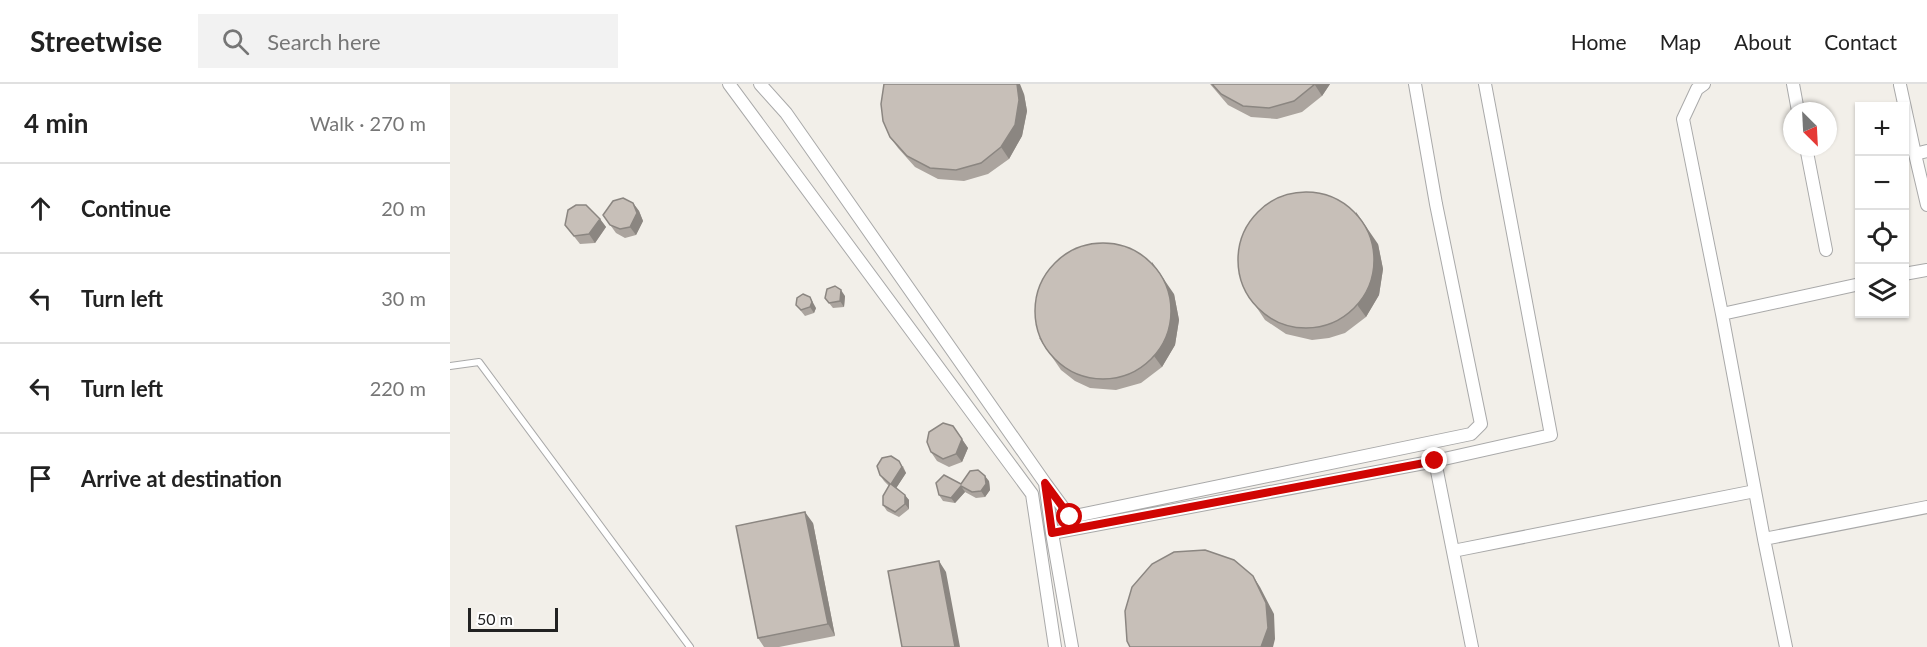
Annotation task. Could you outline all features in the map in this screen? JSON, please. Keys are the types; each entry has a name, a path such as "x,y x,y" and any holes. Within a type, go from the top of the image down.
{"street":[{"path":"729,84 1032,494 1055,647"},
{"path":"760,84 786,113 1070,517 1471,434 1478,430 1481,424 1436,204 1415,84"},
{"path":"1052,533 1435,461 1551,435 1485,84"},
{"path":"1704,84 1697,89 1683,119 1786,647"},
{"path":"1793,84 1796,102"},
{"path":"1900,85 1921,152 1927,205"},
{"path":"1808,156 1826,250"},
{"path":"1909,273 1927,270"},
{"path":"1722,315 1855,285"},
{"path":"1435,461 1472,647"},
{"path":"1045,483 1072,647"},
{"path":"1453,551 1755,490"},
{"path":"1764,539 1927,507"}],"lane":[{"path":"450,366 479,362 690,647"}],"building":[{"path":"884,84 1017,84 1019,100 1015,125 1001,147 981,163 956,170 930,168 907,156 890,137 883,121 881,104"},
{"path":"1212,84 1315,84 1294,101 1269,108 1243,106 1221,94"},
{"path":"1306,192 1332,197 1344,203 1354,212 1363,222 1369,234 1374,260 1369,286 1363,298 1354,308 1344,317 1332,323 1306,328 1280,323 1268,317 1258,308 1249,298 1243,286 1238,260 1243,234 1249,222 1258,212 1268,203 1280,197"},
{"path":"623,198 633,203 637,213 630,227 620,229 610,225 603,215 613,201"},
{"path":"576,205 586,205 600,219 589,234 574,236 565,225 568,210"},
{"path":"1103,243 1129,248 1141,254 1151,263 1160,273 1166,285 1171,311 1166,337 1160,349 1151,359 1141,368 1129,374 1103,379 1077,374 1065,368 1055,359 1046,349 1040,337 1035,311 1040,285 1046,273 1055,263 1065,254 1077,248"},
{"path":"835,286 841,290 840,301 829,303 825,298 827,289"},
{"path":"803,294 810,297 812,302 810,307 801,310 796,305 797,298"},
{"path":"943,423 953,426 962,439 956,454 943,459 931,452 927,442 929,432"},
{"path":"891,456 899,461 902,467 891,484 905,495 905,504 895,512 883,505 883,496 890,484 880,475 877,466 882,458"},
{"path":"978,470 985,476 986,484 981,491 972,492 961,486 951,498 939,495 936,483 944,475 961,484 970,471"},
{"path":"805,512 828,624 758,638 736,526"},
{"path":"1205,550 1234,560 1253,576 1266,603 1268,628 1261,647 1130,647 1127,641 1125,611 1132,587 1152,564 1174,552"},
{"path":"939,561 955,647 902,647 888,571"}],"route":[{"path":"1070,517 1045,483 1052,533 1435,461"}]}
